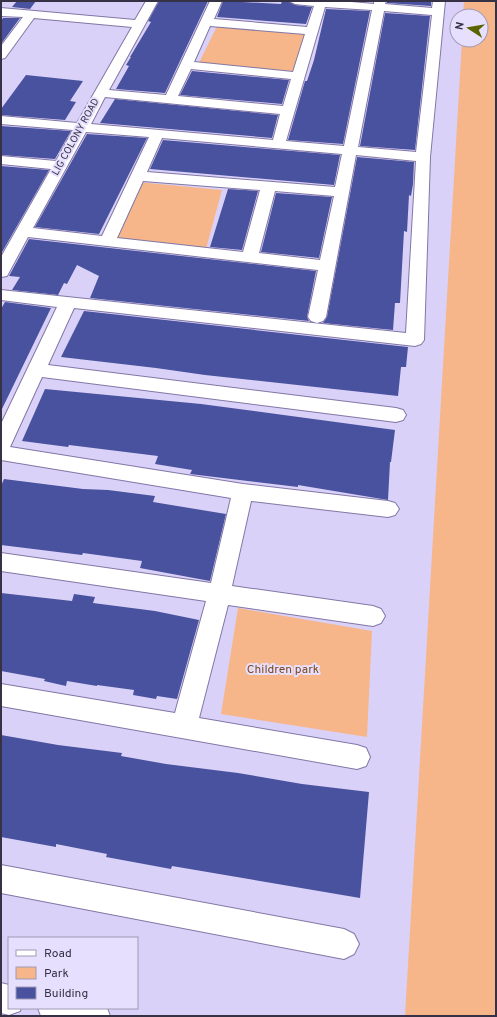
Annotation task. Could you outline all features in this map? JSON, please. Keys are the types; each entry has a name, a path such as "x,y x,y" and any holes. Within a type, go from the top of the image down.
{"street":[{"name":"LIG COLONY ROAD","path":"1,272 152,1"},
{"path":"170,100 216,1"},
{"path":"1,294 415,340 423,158 438,6 295,1"},
{"path":"278,145 321,2"},
{"path":"317,317 380,4"},
{"path":"1,12 139,24"},
{"path":"1,55 31,14"},
{"path":"206,22 312,31"},
{"path":"186,65 298,76"},
{"path":"101,93 288,111"},
{"path":"1,120 423,158"},
{"path":"108,240 157,134"},
{"path":"1,160 60,166"},
{"path":"138,176 342,192"},
{"path":"250,256 269,186"},
{"path":"24,232 108,240 328,266"},
{"path":"1,285 416,328"},
{"path":"1,445 68,302"},
{"path":"36,370 396,415"},
{"path":"1,453 243,492 388,509"},
{"path":"184,726 219,595 243,492"},
{"path":"1,562 219,595 372,616"},
{"path":"1,695 357,757"},
{"path":"1,879 344,944"},
{"path":"58,1009 95,1016"}],"green space":[{"path":"464,1 496,1 496,1016 405,1016 462,48 489,48 489,8 464,8"},
{"path":"217,26 306,34 293,72 199,63"},
{"path":"138,182 222,190 206,249 112,239"},
{"name":"Children park","path":"238,608 372,631 367,737 221,714"}],"building":[{"path":"17,1 36,1 30,9 12,7"},
{"path":"159,1 208,1 165,93 116,89 129,66 126,65 130,57 151,22 148,21"},
{"path":"223,1 281,4 282,1 288,1 295,5 312,7 306,24 217,17"},
{"path":"387,1 431,2 431,6 387,3"},
{"path":"326,9 370,11 343,144 288,140 305,81 307,81 314,60"},
{"path":"385,13 430,16 415,150 360,146"},
{"path":"3,18 20,18 1,44 1,21"},
{"path":"192,71 289,80 282,104 180,95"},
{"path":"26,75 83,81 70,101 76,102 65,120 1,115 1,109"},
{"path":"115,99 278,115 272,138 100,123"},
{"path":"1,126 71,131 55,159 1,155"},
{"path":"87,134 147,138 99,234 35,227"},
{"path":"163,140 340,155 334,185 150,169"},
{"path":"357,157 414,162 413,184 411,196 409,195 407,232 404,231 400,303 395,303 393,330 323,323 327,317"},
{"path":"1,166 49,170 1,254"},
{"path":"228,189 258,191 242,250 210,247"},
{"path":"276,193 332,197 319,258 261,252"},
{"path":"29,239 316,271 307,317 309,321 90,298 99,276 77,265 67,284 64,283 58,295 12,290 20,277 9,276"},
{"path":"5,302 51,308 1,411 1,309"},
{"path":"84,311 408,347 406,367 401,367 398,396 205,375 61,357"},
{"path":"45,389 201,404 395,430 390,462 388,500 298,485 298,487 190,474 192,470 155,464 158,456 22,441"},
{"path":"4,479 155,496 153,502 226,514 210,581 140,568 142,561 83,553 82,555 1,545 1,486"},
{"path":"1,593 72,601 74,594 95,597 93,603 155,611 199,620 177,699 157,696 156,699 133,695 134,690 67,681 66,686 44,681 45,679 1,671"},
{"path":"1,735 58,745 122,753 121,756 166,764 238,773 302,784 369,792 360,898 172,866 171,869 106,857 107,854 56,844 56,847 1,837"}]}
